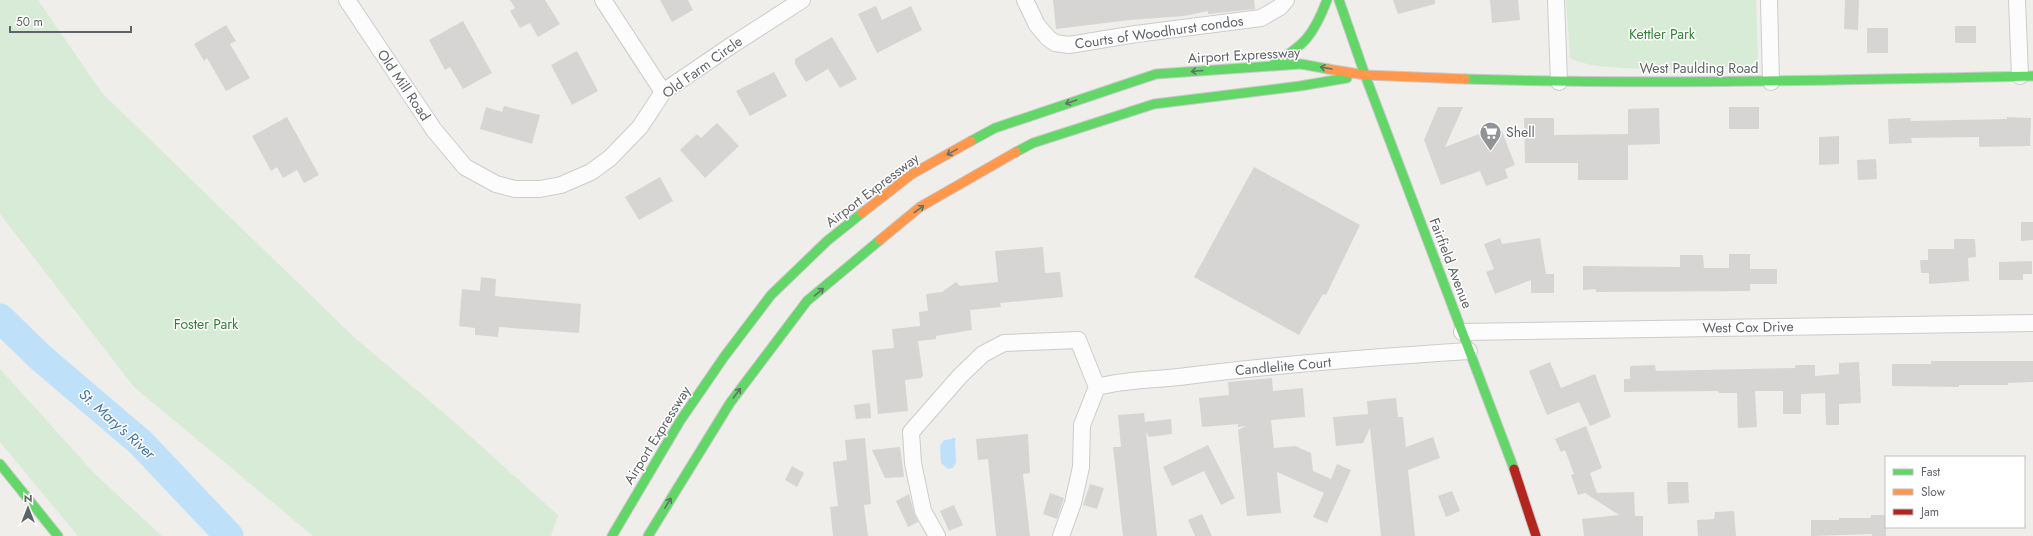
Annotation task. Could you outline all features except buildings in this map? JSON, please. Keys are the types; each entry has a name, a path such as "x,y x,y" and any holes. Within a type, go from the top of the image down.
{"main road":[{"path":"1271,66 1303,46 1311,37 1327,0"},
{"name":"Fairfield Avenue","path":"1339,0 1365,75 1509,454 1536,536"},
{"name":"Airport Expressway","path":"612,536 680,421 724,356 771,295 827,240 912,174 995,128 1156,74 1301,64 1365,75"},
{"path":"648,536 730,403 807,301 920,207 1033,143 1154,104 1300,86 1365,75"},
{"name":"West Paulding Road","path":"1365,75 1559,82 1771,82 2027,76"},
{"path":"0,464 58,536"}],"street":[{"name":"Old Mill Road","path":"347,0 434,130 465,167"},
{"path":"603,0 663,92"},
{"name":"Old Farm Circle","path":"465,167 496,184 515,189 540,189 561,185 591,172 610,158 640,127 663,92 802,0"},
{"name":"Courts of Woodhurst condos","path":"1025,0 1037,25 1048,38 1055,43 1069,45 1136,34 1261,18 1272,13 1286,0"},
{"path":"1556,0 1559,82"},
{"path":"1769,0 1771,82"},
{"path":"2017,0 2027,76"},
{"name":"West Cox Drive","path":"1462,332 2033,323"},
{"path":"937,536 923,511 913,463 911,432 960,376 983,354 1004,343 1078,340 1097,387 1082,425 1081,467 1073,503 1061,536"},
{"name":"Candlelite Court","path":"1097,387 1118,381 1172,378 1265,366 1469,351"}],"green space":[{"name":"Foster Park","path":"0,0 38,0 102,93 355,338 451,419 558,515 551,536 313,536 134,387 0,214"},
{"name":"Kettler Park","path":"1566,0 1756,0 1758,58 1750,66 1656,69 1605,67 1584,63 1570,58"},
{"path":"0,369 96,475 162,536 78,536 0,442"}],"water":[{"path":"953,437 956,439 956,462 953,468 948,469 941,463 940,446 944,440 952,439"}],"waterway":[{"name":"St. Mary's River","path":"0,318 40,357 141,443 229,536"}],"traffic: fast":[{"path":"1271,66 1300,46 1312,32 1327,0"},
{"path":"1339,0 1365,75 1514,469"},
{"path":"971,141 995,128 1156,74 1301,64 1328,69"},
{"path":"1465,79 1678,82 2033,76"},
{"path":"1016,152 1033,143 1154,104 1300,86 1347,78"},
{"path":"612,536 680,421 724,357 771,295 827,241 862,213"},
{"path":"648,536 730,403 807,301 880,240"},
{"path":"0,464 58,536"}],"traffic: slow":[{"path":"1328,69 1365,75 1465,79"},
{"path":"862,213 912,174 971,141"},
{"path":"880,240 920,207 1016,152"}],"traffic: jam":[{"path":"1514,469 1536,536"}],"place":[{"name":"Shell","path":"1491,152"}]}
